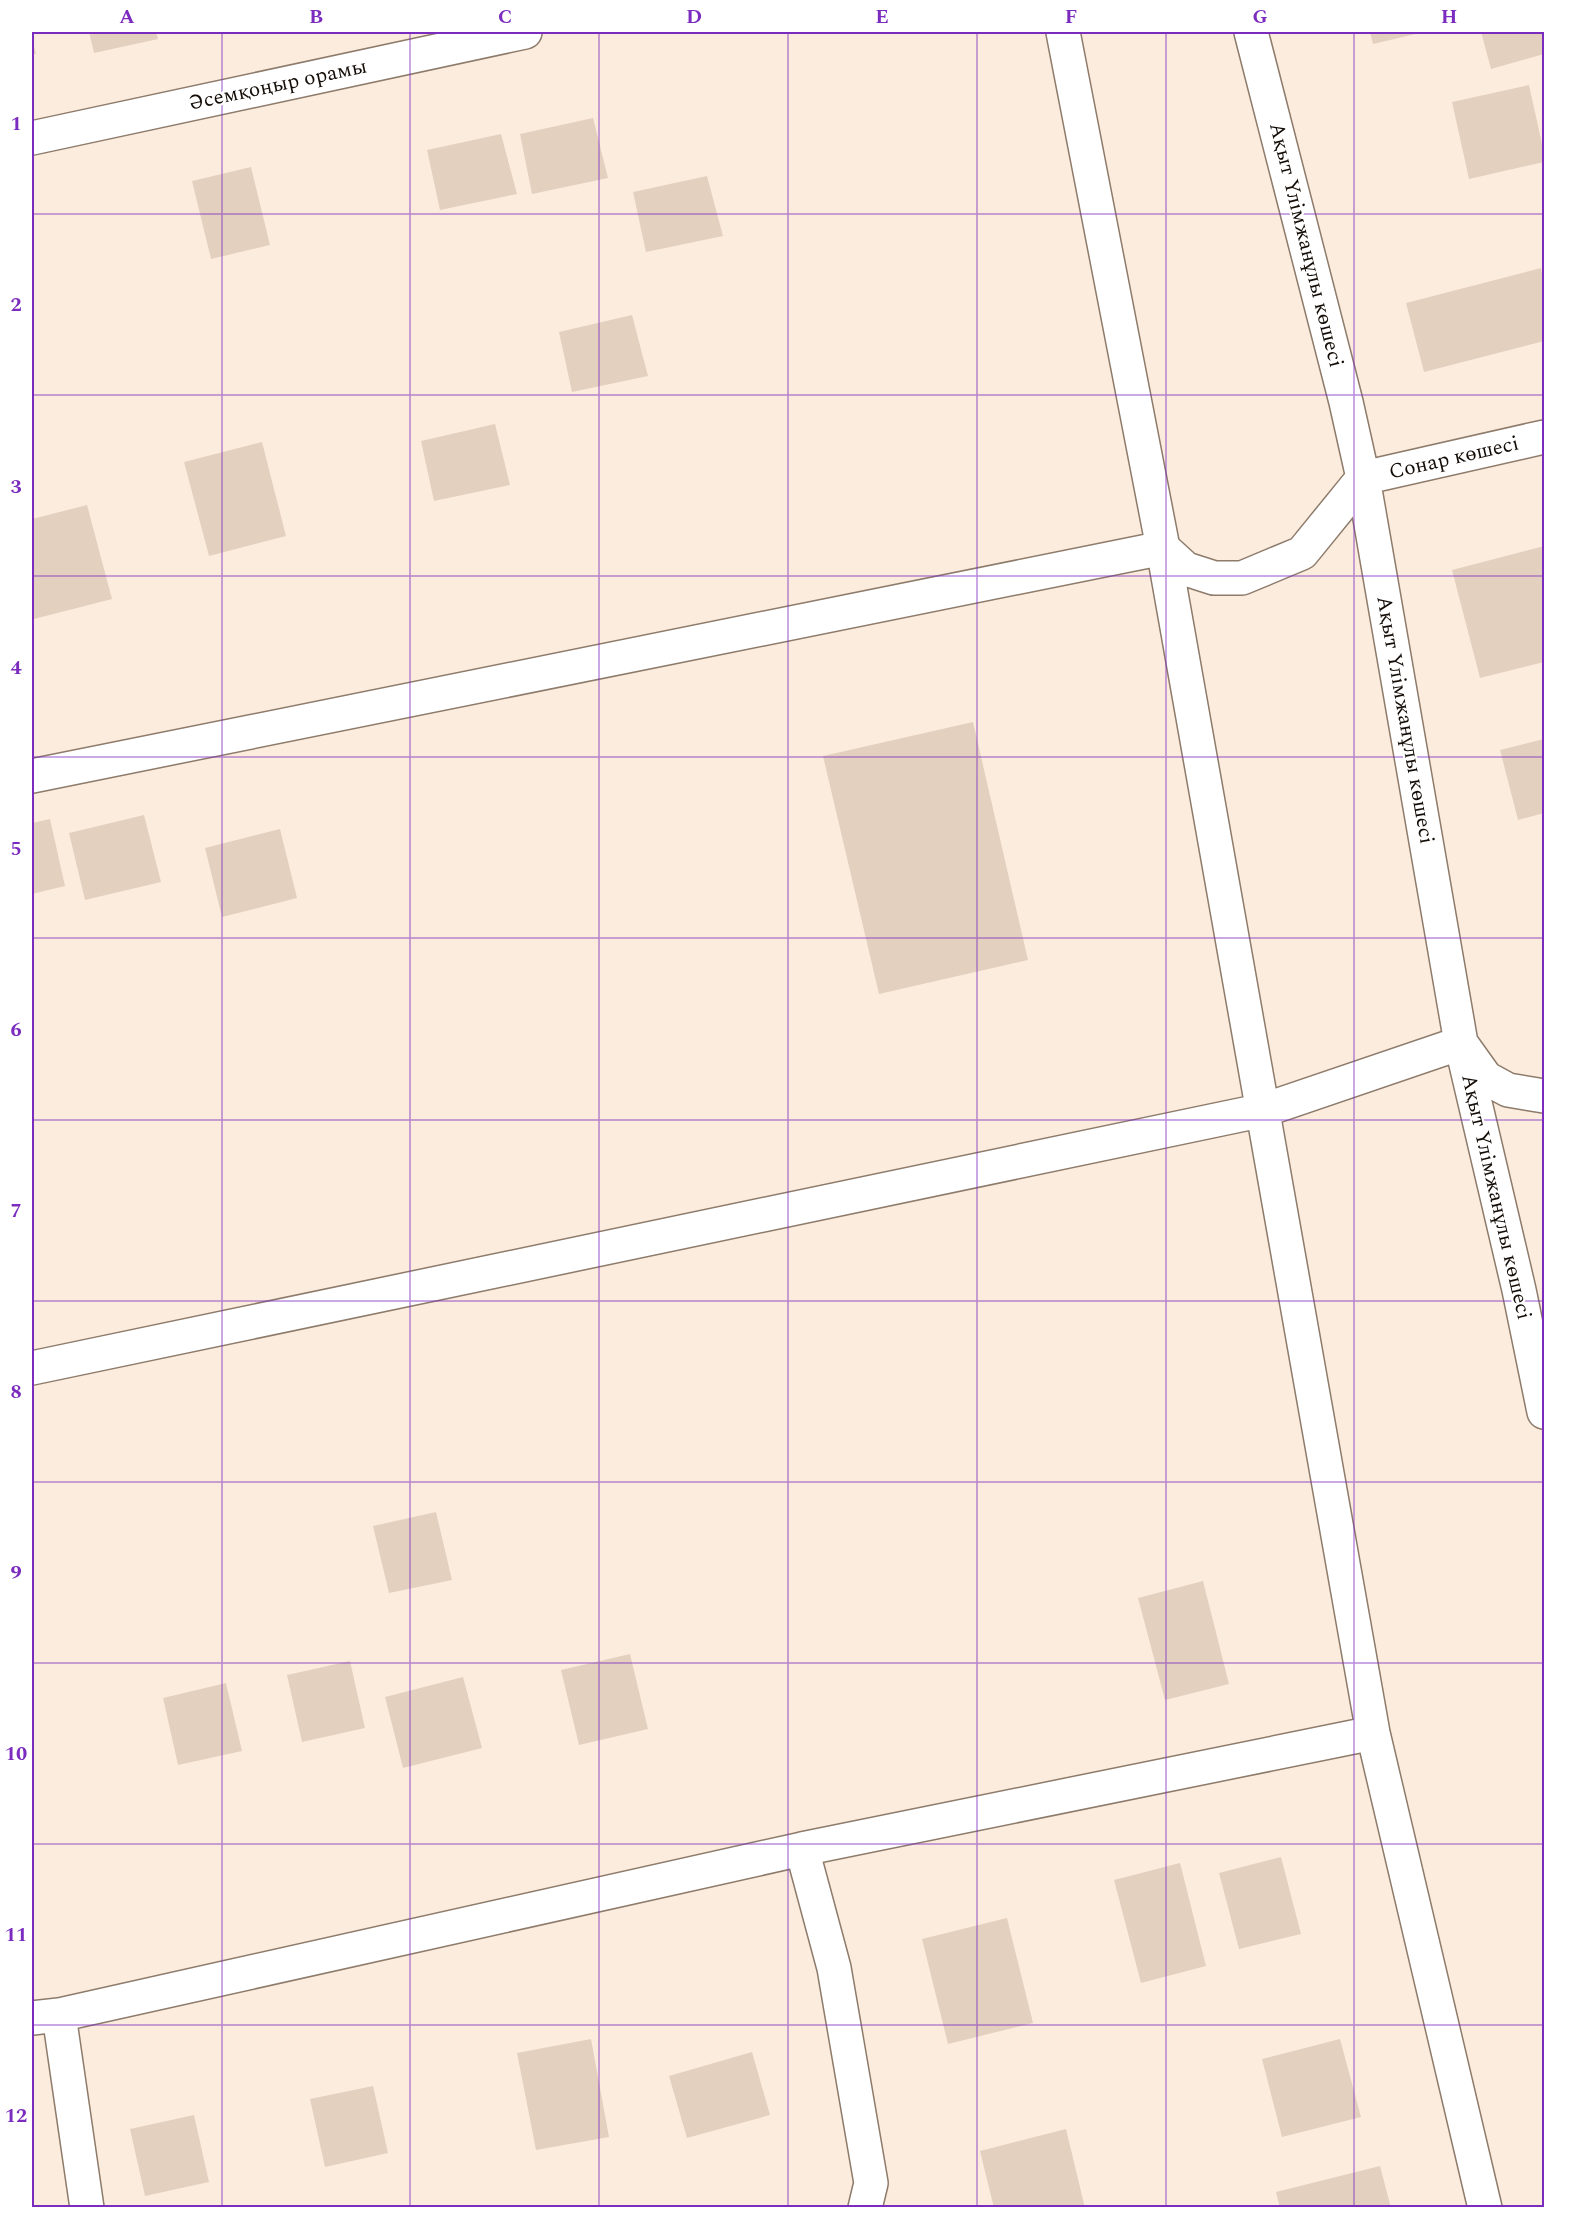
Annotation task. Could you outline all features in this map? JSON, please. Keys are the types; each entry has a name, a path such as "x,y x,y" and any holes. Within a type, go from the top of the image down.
{"street":[{"name":"Әсемқоңыр орамы","path":"32,138 525,32"},
{"path":"1063,32 1163,548 1373,1733 1485,2208"},
{"name":"Ақыт Үлімжанұлы көшесі","path":"1251,32 1363,478 1461,1043 1545,1412"},
{"name":"Сонар көшесі","path":"1363,478 1545,437"},
{"path":"1163,548 1186,569 1214,578 1242,578 1302,553 1363,478"},
{"path":"32,776 1163,548"},
{"path":"32,1368 1264,1110 1461,1043 1486,1078 1508,1090 1545,1096"},
{"path":"87,2208 45,2017 802,1849 1373,1733"},
{"path":"802,1849 834,1968 871,2183 865,2208"}],"building":[{"path":"89,32 156,32 158,39 94,53"},
{"path":"1370,32 1424,32 1373,44"},
{"path":"1481,32 1544,32 1544,54 1491,69"},
{"path":"32,39 36,54 32,54"},
{"path":"1529,85 1544,162 1469,179 1452,102"},
{"path":"593,118 608,178 532,194 520,134"},
{"path":"501,134 517,194 440,210 427,150"},
{"path":"251,167 270,245 211,259 192,181"},
{"path":"707,176 723,236 646,252 633,192"},
{"path":"1541,268 1544,282 1544,341 1424,372 1406,303"},
{"path":"632,315 648,376 572,392 559,332"},
{"path":"495,424 510,485 434,501 421,441"},
{"path":"262,442 286,536 209,556 184,462"},
{"path":"87,505 112,599 34,619 32,519"},
{"path":"1544,546 1544,662 1480,678 1452,570"},
{"path":"973,722 1028,960 879,994 823,756"},
{"path":"1544,739 1544,813 1518,820 1500,750"},
{"path":"144,815 161,882 85,900 69,833"},
{"path":"50,819 65,886 32,894 32,823"},
{"path":"280,829 297,898 222,917 205,848"},
{"path":"436,1512 452,1580 389,1593 373,1526"},
{"path":"1203,1581 1229,1684 1165,1700 1138,1598"},
{"path":"630,1654 648,1729 579,1745 561,1670"},
{"path":"350,1661 365,1728 302,1742 287,1675"},
{"path":"463,1677 482,1748 403,1768 385,1697"},
{"path":"226,1683 242,1751 178,1765 163,1698"},
{"path":"1281,1857 1301,1934 1239,1949 1219,1873"},
{"path":"1180,1863 1206,1966 1141,1983 1114,1880"},
{"path":"1007,1918 1033,2023 948,2044 922,1939"},
{"path":"591,2039 609,2137 536,2150 517,2053"},
{"path":"1340,2039 1361,2117 1282,2137 1262,2059"},
{"path":"752,2052 770,2115 687,2138 669,2076"},
{"path":"373,2086 388,2153 325,2167 310,2099"},
{"path":"194,2115 209,2182 145,2196 130,2129"},
{"path":"1066,2129 1085,2208 994,2208 980,2151"},
{"path":"1380,2166 1391,2208 1280,2208 1276,2192"}]}
